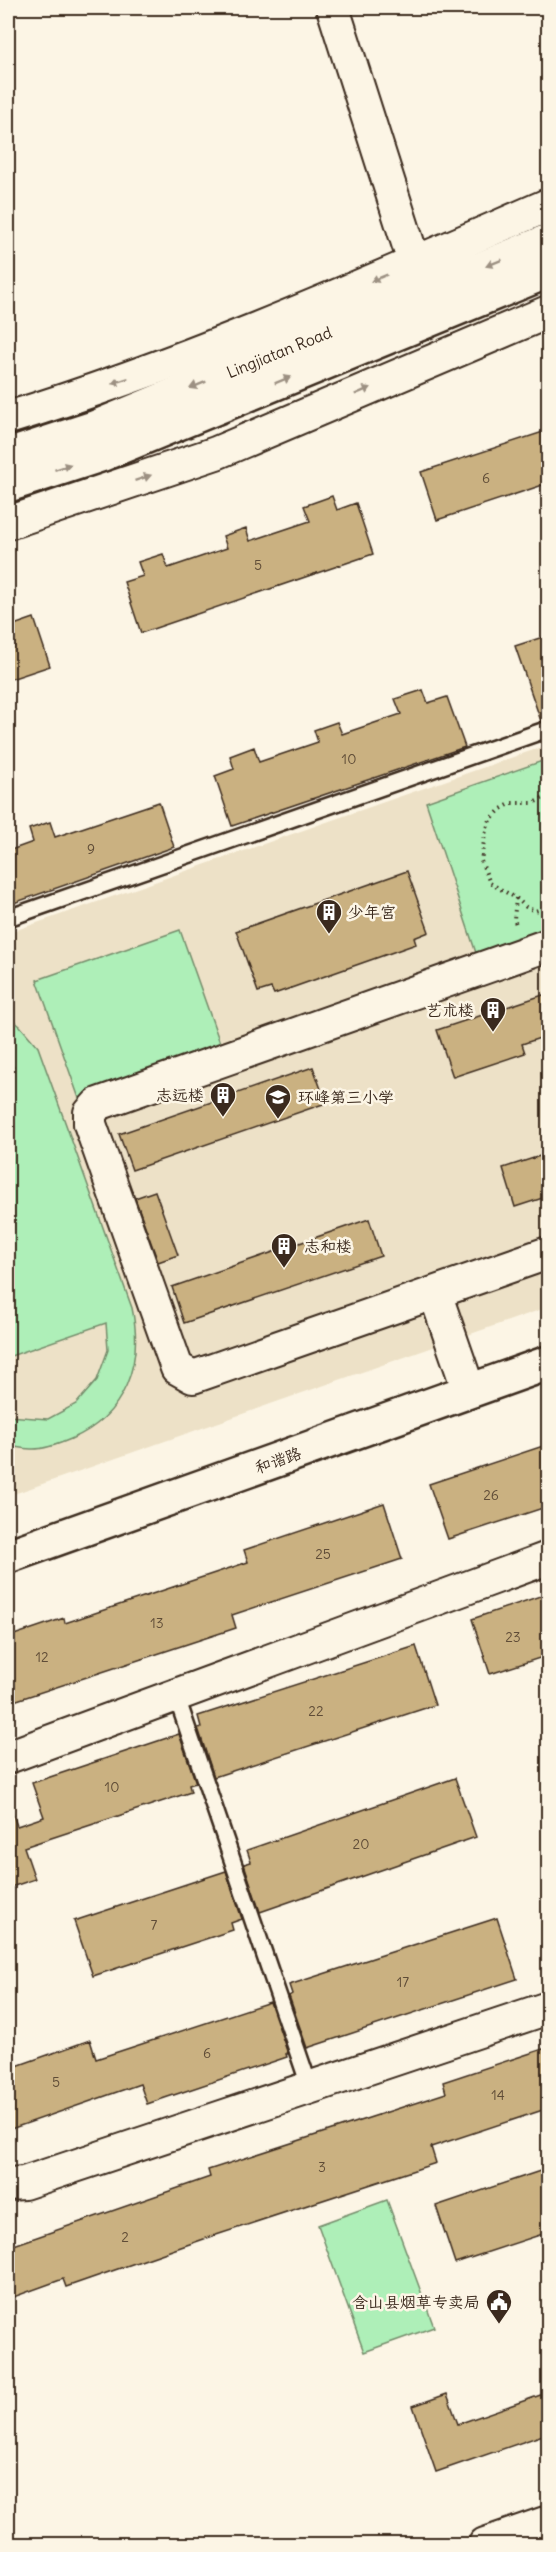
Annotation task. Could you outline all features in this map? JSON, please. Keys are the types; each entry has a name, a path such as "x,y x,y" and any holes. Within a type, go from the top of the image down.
{"main road":[{"name":"Lingjiatan Road","path":"8,456 94,428 419,278 549,241"},
{"name":"Lingjiatan Road","path":"8,485 103,454 549,271"},
{"name":"和谐路","path":"8,1556 549,1363"}],"street":[{"path":"333,8 419,278"},
{"path":"8,418 159,368 307,310 419,278 549,205"},
{"path":"8,523 216,453 549,312"},
{"path":"549,945 98,1104 90,1113 90,1124 177,1368 182,1373 193,1377 549,1253"},
{"path":"435,1293 469,1391"},
{"path":"8,1757 549,1558"},
{"path":"8,2184 24,2183 549,2008"},
{"path":"485,2544 549,2522"}],"lane":[{"path":"8,918 549,729"},
{"path":"176,1695 310,2088"}],"path":[{"path":"549,796 533,803 512,803 501,809 490,820 485,834 481,861 490,883 516,898 526,907 535,911 545,908 549,902"}],"shaded area":[{"name":"环峰第三小学","path":"548,745 548,1307 8,1496 8,933"}],"green space":[{"path":"548,759 548,938 479,962 426,802"},
{"path":"180,930 224,1054 81,1104 37,980"},
{"path":"8,1016 38,1047 132,1308 135,1328 132,1368 126,1386 105,1417 90,1429 71,1439 36,1449 8,1446 8,1416 48,1419 76,1404 97,1380 108,1350 106,1323 8,1357 8,1069 14,1067 8,1059"},
{"path":"387,2200 434,2327 364,2352 318,2225"}],"building":[{"path":"549,430 549,483 437,520 421,472"},
{"path":"332,496 337,510 356,503 373,554 141,633 124,582 143,576 138,562 163,554 168,568 227,548 223,536 246,528 250,541 310,521 304,506"},
{"path":"34,618 50,666 8,680 8,627"},
{"path":"549,635 549,719 541,721 515,646"},
{"path":"423,690 428,703 447,697 465,747 232,826 215,776 234,769 230,756 254,747 259,762 318,742 314,730 337,722 342,734 401,714 395,699"},
{"path":"159,802 174,847 8,905 8,851 33,842 29,829 50,822 55,837"},
{"name":"少年宫","path":"407,871 429,932 414,938 416,944 274,994 271,988 258,992 236,931"},
{"name":"艺术楼","path":"549,993 549,1035 522,1044 525,1053 453,1077 437,1030"},
{"name":"志远楼","path":"313,1067 326,1103 132,1170 119,1134"},
{"path":"549,1153 549,1196 515,1207 503,1168"},
{"path":"155,1191 178,1255 158,1262 135,1198"},
{"name":"志和楼","path":"369,1219 381,1256 184,1323 172,1287"},
{"path":"549,1444 549,1506 448,1539 429,1484"},
{"path":"384,1503 402,1559 232,1615 236,1628 8,1703 8,1637 64,1618 65,1623 248,1562 244,1550"},
{"path":"549,1593 549,1655 490,1674 472,1619"},
{"path":"416,1646 435,1705 214,1777 198,1728 201,1727 198,1716"},
{"path":"179,1734 196,1783 189,1785 191,1792 24,1847 35,1879 8,1888 8,1810 11,1809 17,1826 44,1817 32,1783"},
{"path":"455,1778 476,1837 260,1912 244,1864 251,1862 247,1850"},
{"path":"226,1871 242,1919 231,1923 233,1930 93,1976 74,1921"},
{"path":"497,1918 517,1979 307,2048 289,1996 292,1994 289,1985"},
{"path":"270,2002 288,2054 286,2054 287,2057 147,2104 140,2084 8,2130 8,2069 90,2040 96,2059"},
{"path":"549,2047 549,2108 431,2147 436,2163 66,2287 63,2279 8,2299 8,2247 210,2177 208,2170 446,2093 443,2082"},
{"path":"549,2168 549,2232 455,2263 436,2206"},
{"path":"549,2392 549,2433 436,2472 413,2406 447,2394 458,2424"}],"place":[{"name":"少年宫","path":"329,935"},
{"name":"艺术楼","path":"493,1033"},
{"name":"志远楼","path":"223,1118"},
{"name":"环峰第三小学","path":"278,1120"},
{"name":"志和楼","path":"284,1269"},
{"name":"含山县烟草专卖局","path":"499,2325"}]}
